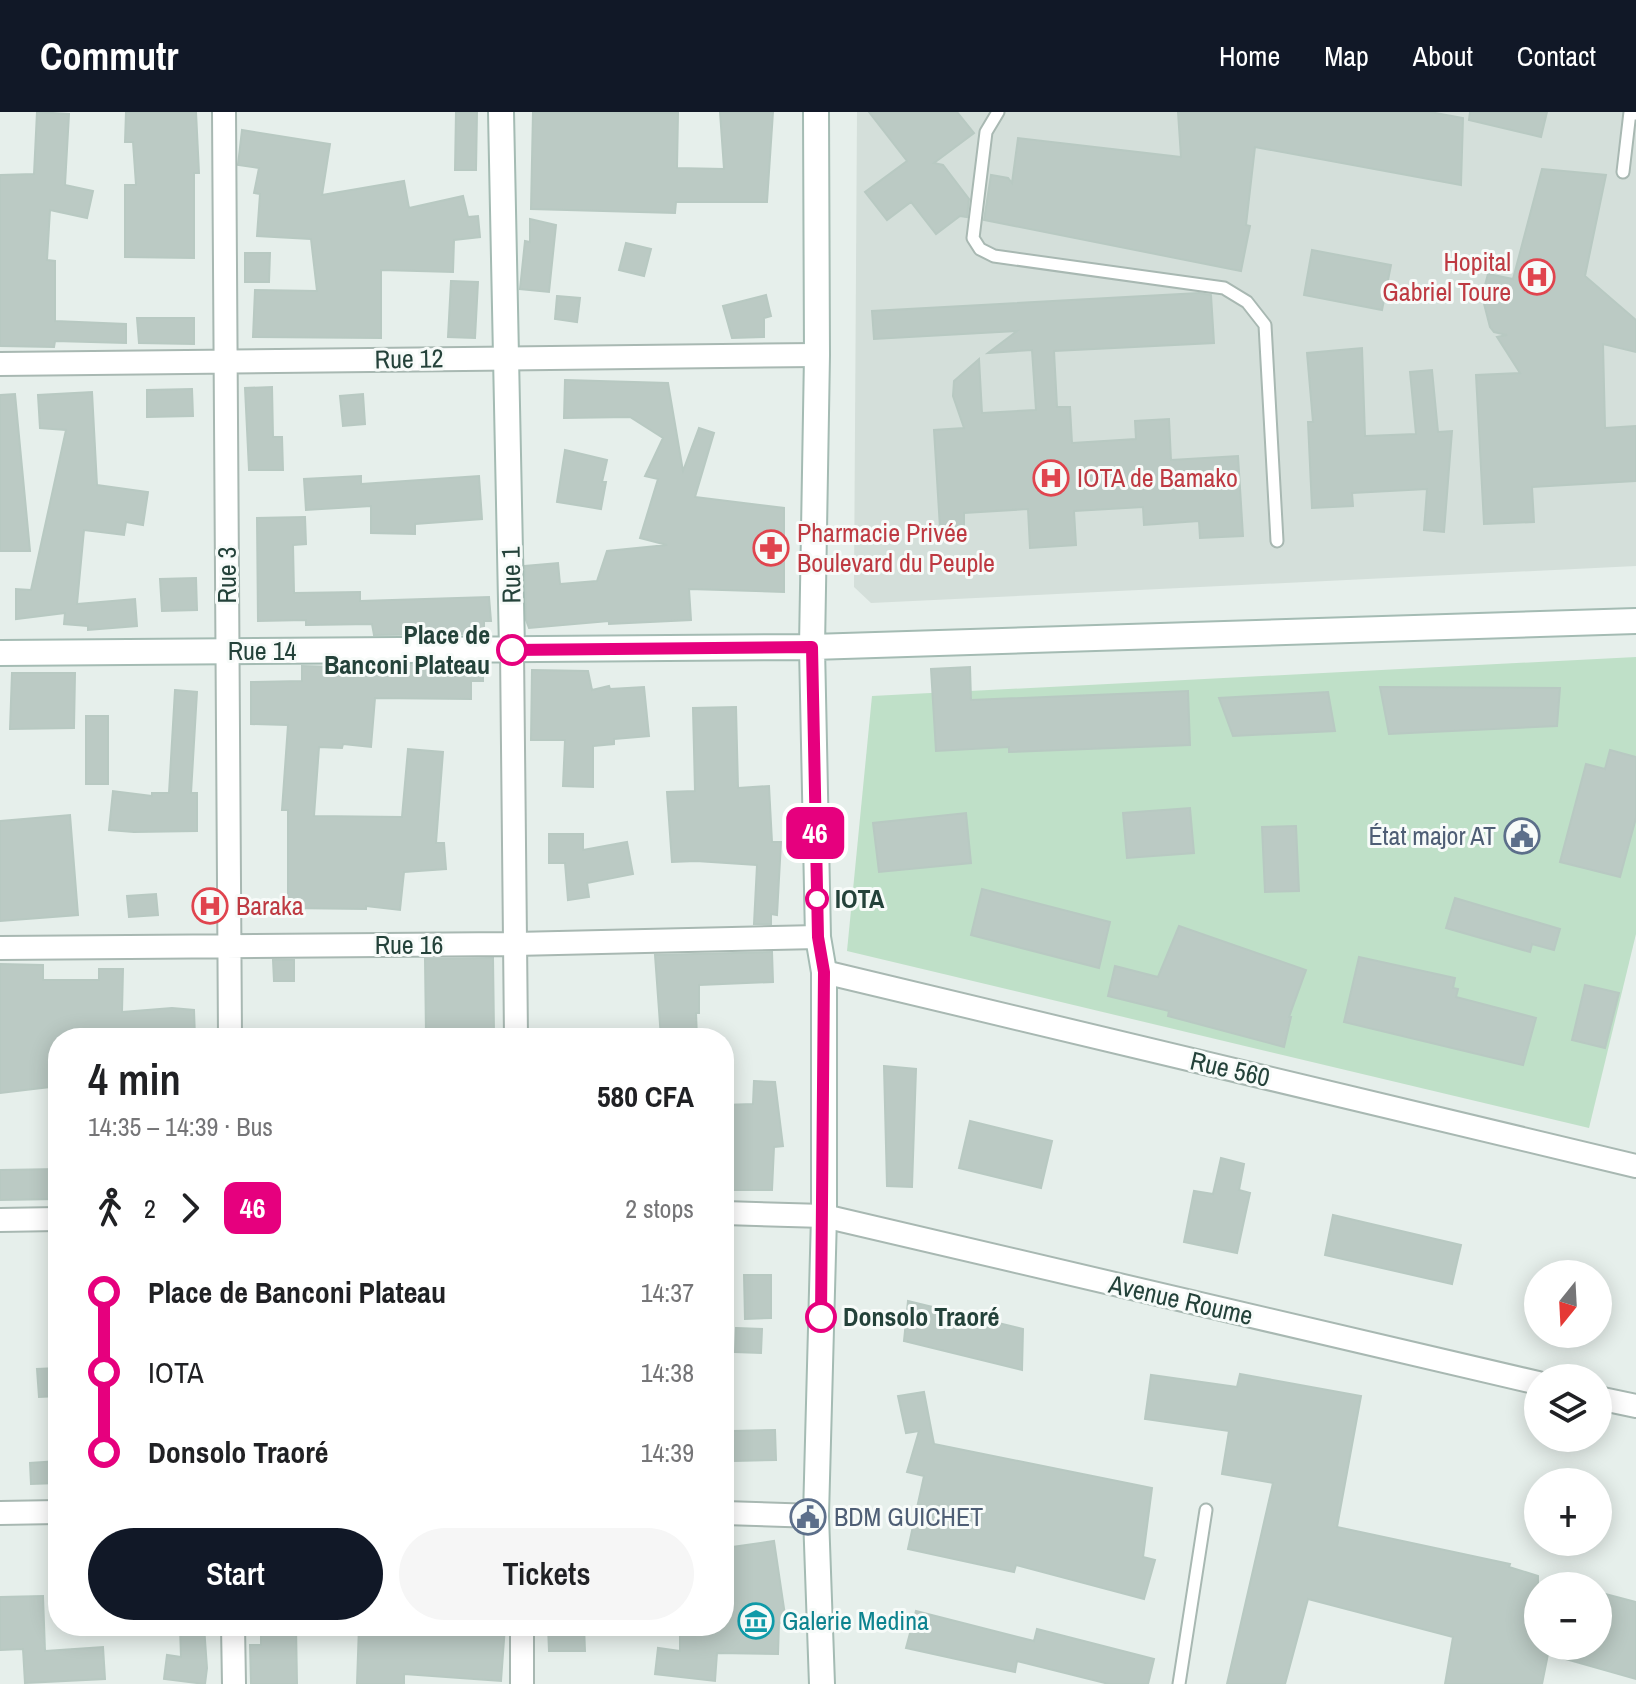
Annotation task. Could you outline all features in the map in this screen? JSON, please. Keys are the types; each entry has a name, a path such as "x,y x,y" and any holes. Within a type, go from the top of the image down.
{"main road":[{"name":"Rue 1","path":"501,112 512,650"},
{"path":"816,112 817,355 812,647 818,937 824,972 824,1216 816,1516 822,1684"},
{"name":"Rue 14","path":"0,653 812,647 1636,621"}],"street":[{"name":"Rue 3","path":"224,112 230,1028"},
{"name":"Rue 12","path":"0,364 817,355"},
{"name":"Rue 1","path":"512,650 516,1028"},
{"name":"Rue 16","path":"0,948 515,944 818,937"},
{"name":"Rue 560","path":"824,972 1635,1160"},
{"name":"Avenue Roume","path":"734,1213 824,1216 1524,1380"},
{"path":"0,1220 48,1219"},
{"path":"1612,1401 1636,1406"},
{"path":"0,1513 48,1512"},
{"path":"734,1513 816,1516"},
{"path":"233,1636 234,1684"},
{"path":"522,1636 522,1684"}],"lane":[{"path":"998,112 986,132 973,238 980,249 994,256 1224,288 1247,302 1265,325 1277,541"},
{"path":"1623,172 1632,113"},
{"path":"1179,1684 1206,1510"}],"shaded area":[{"path":"857,112 1636,112 1636,566 871,603 854,587"}],"green space":[{"path":"1636,657 1636,934 1589,1128 847,951 872,696"}],"building":[{"path":"37,112 69,114 65,185 93,191 87,218 50,210 47,260 55,261 55,321 126,324 126,343 55,341 54,347 0,346 0,175 34,174"},
{"path":"126,112 196,112 199,173 194,173 194,258 125,257 125,185 136,185 133,142 125,142"},
{"path":"456,112 477,112 476,170 455,170"},
{"path":"533,112 678,113 677,168 724,169 720,112 773,112 767,202 676,202 675,213 531,209"},
{"path":"869,112 957,112 974,133 934,163 943,165 969,199 967,217 960,216 936,234 911,202 887,220 865,192 907,161"},
{"path":"1178,112 1430,112 1463,118 1461,185 1255,147 1246,225 1250,226 1241,271 984,220 991,175 1008,178 1012,183 1018,138 1181,157"},
{"path":"1470,112 1547,112 1541,137 1469,120"},
{"path":"242,130 330,144 322,195 404,181 409,208 463,196 468,217 478,216 480,237 454,240 453,272 381,270 381,338 253,337 255,290 317,291 311,239 257,236 260,194 254,193 259,168 238,165"},
{"path":"1542,169 1606,175 1585,276 1636,320 1636,352 1603,344 1605,428 1636,426 1636,481 1532,487 1534,522 1484,524 1476,375 1520,373 1497,337 1507,335 1494,332 1490,327 1482,296 1488,274 1513,279"},
{"path":"530,219 556,225 549,292 520,289 525,241 530,242"},
{"path":"626,243 651,249 644,276 619,270"},
{"path":"1312,250 1391,265 1382,310 1304,295"},
{"path":"245,253 270,253 269,282 245,282"},
{"path":"451,281 478,282 475,338 448,337"},
{"path":"1199,293 1211,295 1214,343 1054,351 1057,407 1070,407 1072,443 1136,439 1135,421 1169,419 1171,460 1238,456 1243,536 1200,538 1199,521 1144,525 1143,507 1074,511 1076,545 1030,548 1028,509 964,513 964,526 940,528 934,430 964,428 953,396 954,381 979,359 982,413 1036,410 1032,350 988,353 1017,331 874,339 872,311"},
{"path":"766,295 771,316 764,318 764,337 732,338 723,306"},
{"path":"557,296 580,298 577,322 555,319"},
{"path":"137,318 194,318 194,344 139,343"},
{"path":"1362,348 1365,436 1416,434 1410,372 1432,370 1438,432 1452,431 1444,532 1424,530 1427,489 1352,493 1353,506 1312,508 1308,422 1313,422 1307,353"},
{"path":"565,380 668,383 683,471 699,428 714,433 695,497 784,508 784,592 689,589 691,620 609,624 609,621 529,628 526,620 525,566 558,563 560,584 597,581 607,551 667,545 640,538 658,479 645,476 663,438 630,417 564,418"},
{"path":"272,387 273,437 282,437 283,470 249,470 245,388"},
{"path":"192,389 193,416 147,417 147,390"},
{"path":"92,392 97,485 148,492 143,525 126,522 124,535 84,530 77,604 135,599 137,626 88,630 88,626 64,624 65,613 16,619 16,589 31,590 66,430 40,428 38,395"},
{"path":"15,394 30,551 0,551 0,395"},
{"path":"363,394 365,424 343,426 340,396"},
{"path":"565,450 607,460 601,509 557,502"},
{"path":"361,476 361,484 479,476 482,519 415,524 415,534 371,533 371,506 306,510 304,479"},
{"path":"305,517 306,544 293,545 294,593 360,592 360,601 489,597 491,621 484,621 484,634 374,635 372,624 306,625 306,620 258,621 257,518"},
{"path":"196,578 197,610 162,611 160,579"},
{"path":"483,664 483,681 471,681 471,699 375,698 371,747 343,744 342,748 319,747 314,816 402,817 408,749 443,752 436,843 444,843 446,869 404,872 400,910 366,906 366,909 288,908 288,810 282,810 288,725 251,724 251,682 302,681 302,666 375,668 375,665"},
{"path":"970,667 971,700 1188,691 1190,745 1009,752 1009,747 936,751 931,669"},
{"path":"532,670 588,671 592,690 609,686 610,689 644,687 649,736 614,739 614,744 593,746 593,787 563,786 565,740 531,740"},
{"path":"12,673 75,673 74,728 10,729"},
{"path":"1380,687 1560,688 1557,726 1389,734"},
{"path":"175,690 197,692 191,793 197,793 197,831 109,830 113,791 152,796 152,793 169,793"},
{"path":"1328,692 1335,731 1233,736 1219,698"},
{"path":"736,707 738,788 769,786 772,842 781,842 777,915 771,914 771,924 754,924 757,865 672,862 667,792 695,791 693,708"},
{"path":"86,716 108,716 108,784 86,784"},
{"path":"1610,750 1636,757 1636,818 1620,877 1560,862 1586,764 1605,769"},
{"path":"1190,808 1194,853 1127,858 1123,813"},
{"path":"966,813 971,863 879,872 873,823"},
{"path":"70,815 78,915 0,921 0,821"},
{"path":"1296,826 1299,891 1265,892 1262,827"},
{"path":"549,834 583,834 583,850 627,842 633,874 587,883 589,897 568,900 565,863 549,863"},
{"path":"982,889 1110,922 1099,968 971,935"},
{"path":"156,894 158,915 129,917 127,896"},
{"path":"1455,898 1560,929 1554,950 1532,944 1530,952 1446,928"},
{"path":"1179,926 1306,970 1289,1017 1284,1047 1168,1016 1169,1011 1108,996 1115,966 1158,977"},
{"path":"772,952 773,982 699,985 697,1028 660,1028 655,955"},
{"path":"1359,957 1455,978 1453,988 1458,989 1456,997 1536,1018 1523,1065 1344,1022"},
{"path":"493,958 494,1028 426,1028 425,959"},
{"path":"273,960 294,960 294,981 274,981"},
{"path":"0,964 43,965 43,980 99,980 99,969 123,969 122,1012 172,1008 194,1010 195,1028 48,1028 48,1087 0,1093"},
{"path":"1585,985 1619,993 1605,1048 1572,1040"},
{"path":"884,1066 916,1069 912,1187 887,1186"},
{"path":"754,1081 775,1082 783,1146 774,1147 772,1190 734,1190 734,1105 753,1104"},
{"path":"970,1121 1052,1141 1041,1188 959,1168"},
{"path":"1221,1158 1244,1164 1239,1190 1250,1193 1237,1253 1184,1242 1194,1191 1213,1194"},
{"path":"48,1169 48,1199 0,1200 0,1170"},
{"path":"1333,1215 1461,1245 1452,1284 1325,1255"},
{"path":"744,1275 771,1275 771,1318 745,1319"},
{"path":"908,1301 1023,1329 1022,1370 904,1341"},
{"path":"736,1328 762,1329 761,1353 735,1352"},
{"path":"48,1368 48,1397 39,1397 37,1369"},
{"path":"1240,1374 1361,1396 1337,1527 1510,1564 1509,1567 1525,1572 1524,1660 1547,1660 1542,1684 1445,1684 1453,1637 1308,1599 1285,1684 1227,1684 1273,1483 1222,1474 1229,1431 1145,1419 1151,1375 1237,1387"},
{"path":"924,1392 934,1444 1152,1488 1143,1557 1155,1560 1144,1599 1016,1565 1014,1572 908,1549 924,1476 907,1472 919,1431 906,1433 898,1396"},
{"path":"775,1430 776,1460 734,1461 734,1431"},
{"path":"48,1462 48,1483 31,1484 30,1463"},
{"path":"774,1541 786,1622 779,1623 778,1654 717,1653 715,1681 655,1674 658,1648 680,1651 680,1636 734,1636 734,1547"},
{"path":"43,1596 45,1651 103,1647 105,1679 25,1683 23,1649 0,1650 0,1597"},
{"path":"1612,1596 1636,1602 1636,1679 1569,1660 1612,1660"},
{"path":"916,1611 1034,1641 1037,1629 1154,1659 1148,1684 1109,1684 1017,1661 1015,1672 906,1648"},
{"path":"180,1636 205,1636 205,1684 164,1679 167,1655 181,1657"},
{"path":"261,1636 296,1636 297,1684 251,1684 250,1645 261,1645"},
{"path":"359,1636 504,1636 501,1681 404,1674 404,1684 357,1684"},
{"path":"548,1636 584,1636 585,1651 549,1651"}],"bus line":[{"name":"46","path":"512,650 812,647 818,937 824,972 821,1317"}],"place":[{"name":"Hopital Gabriel Toure","path":"1537,277"},
{"name":"IOTA de Bamako","path":"1051,478"},
{"name":"Pharmacie Privée Boulevard du Peuple","path":"771,548"},
{"name":"Place de Banconi Plateau","path":"512,650"},
{"name":"État major AT","path":"1522,836"},
{"name":"IOTA","path":"817,899"},
{"name":"Baraka","path":"210,906"},
{"name":"Donsolo Traoré","path":"821,1317"},
{"name":"BDM GUICHET","path":"808,1517"},
{"name":"Galerie Medina","path":"756,1621"}]}
